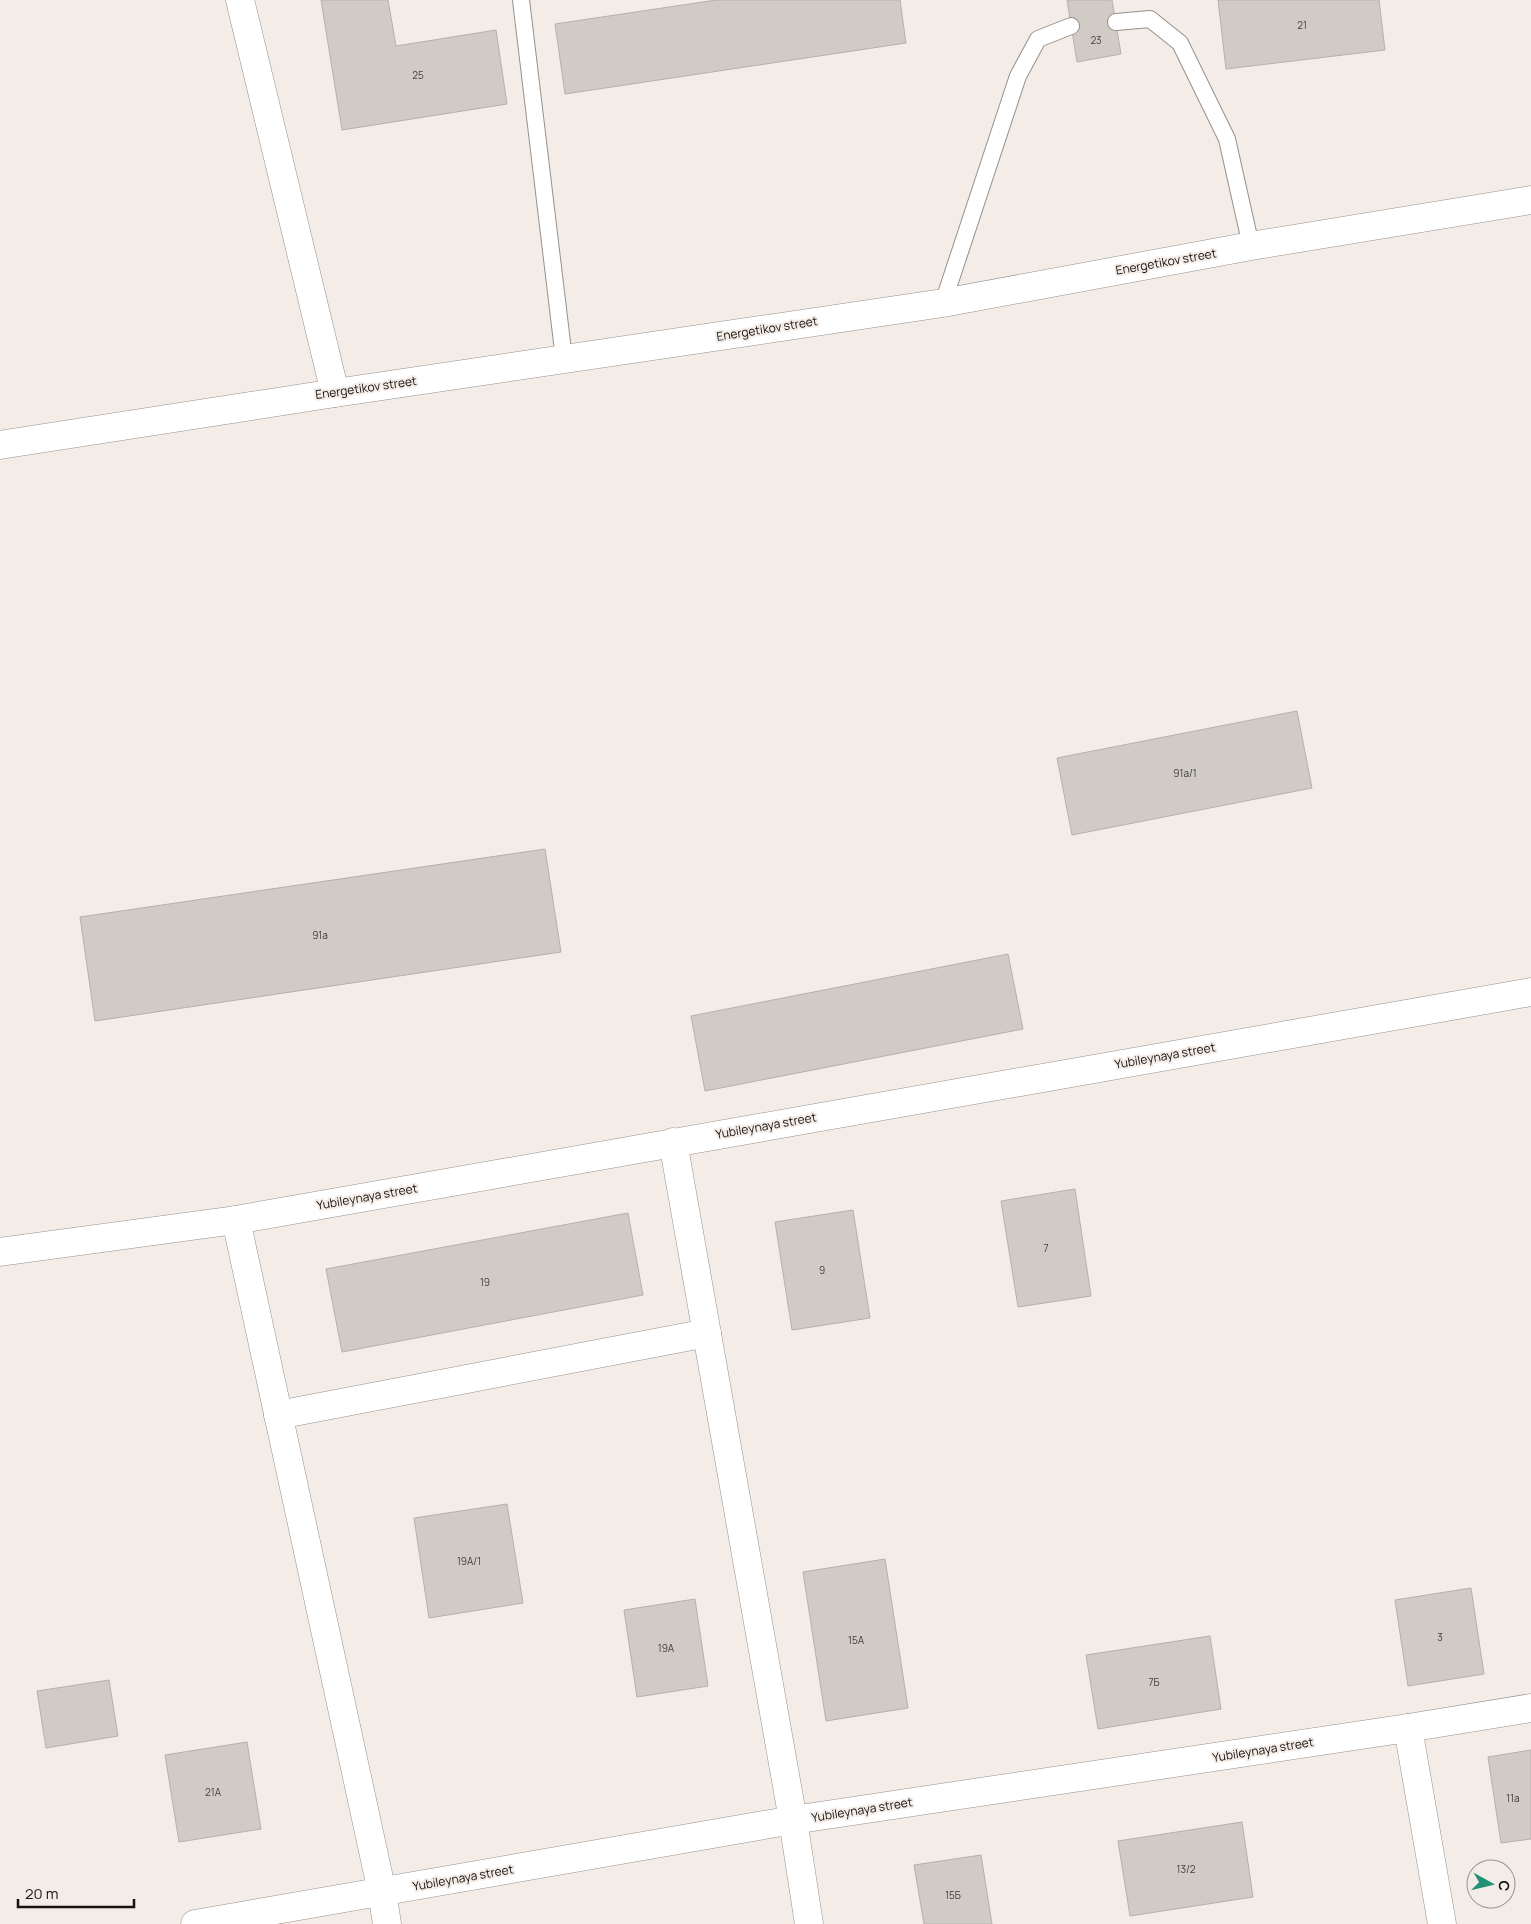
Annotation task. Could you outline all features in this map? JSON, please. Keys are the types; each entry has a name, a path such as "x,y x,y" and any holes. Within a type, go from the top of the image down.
{"street":[{"path":"240,0 335,393"},
{"name":"Energetikov street","path":"0,445 335,393 943,303 1251,246 1531,200"},
{"name":"Yubileynaya street","path":"0,1252 236,1220 1531,992"},
{"path":"674,1142 793,1820 809,1924"},
{"path":"236,1220 382,1892 387,1924"},
{"path":"278,1415 707,1334"},
{"name":"Yubileynaya street","path":"195,1924 793,1820 1531,1708"},
{"path":"1408,1728 1442,1924"}],"lane":[{"path":"521,0 564,359"},
{"path":"1116,22 1150,19 1180,44 1227,139 1251,246"},
{"path":"943,303 1018,76 1038,39 1071,26"}],"building":[{"path":"321,0 388,0 396,46 496,30 507,104 342,130"},
{"path":"716,0 900,0 906,43 565,94 555,24"},
{"path":"1067,0 1112,0 1121,54 1077,62"},
{"path":"1218,0 1379,0 1385,50 1226,69"},
{"path":"1297,711 1312,788 1072,835 1057,758"},
{"path":"545,849 561,952 95,1021 80,917"},
{"path":"1008,954 1023,1029 705,1091 691,1016"},
{"path":"1075,1189 1091,1296 1018,1307 1001,1201"},
{"path":"853,1210 870,1318 792,1330 775,1222"},
{"path":"628,1213 643,1295 342,1352 326,1269"},
{"path":"507,1504 523,1603 429,1618 414,1518"},
{"path":"885,1559 908,1708 826,1721 803,1572"},
{"path":"1471,1588 1484,1674 1408,1686 1395,1600"},
{"path":"695,1599 708,1686 637,1697 624,1610"},
{"path":"1210,1636 1221,1709 1098,1729 1086,1655"},
{"path":"109,1680 118,1736 46,1748 37,1691"},
{"path":"247,1742 261,1829 179,1842 165,1755"},
{"path":"1531,1750 1531,1839 1501,1843 1488,1757"},
{"path":"1242,1822 1253,1897 1130,1916 1118,1841"},
{"path":"981,1855 992,1924 924,1924 914,1865"}]}
